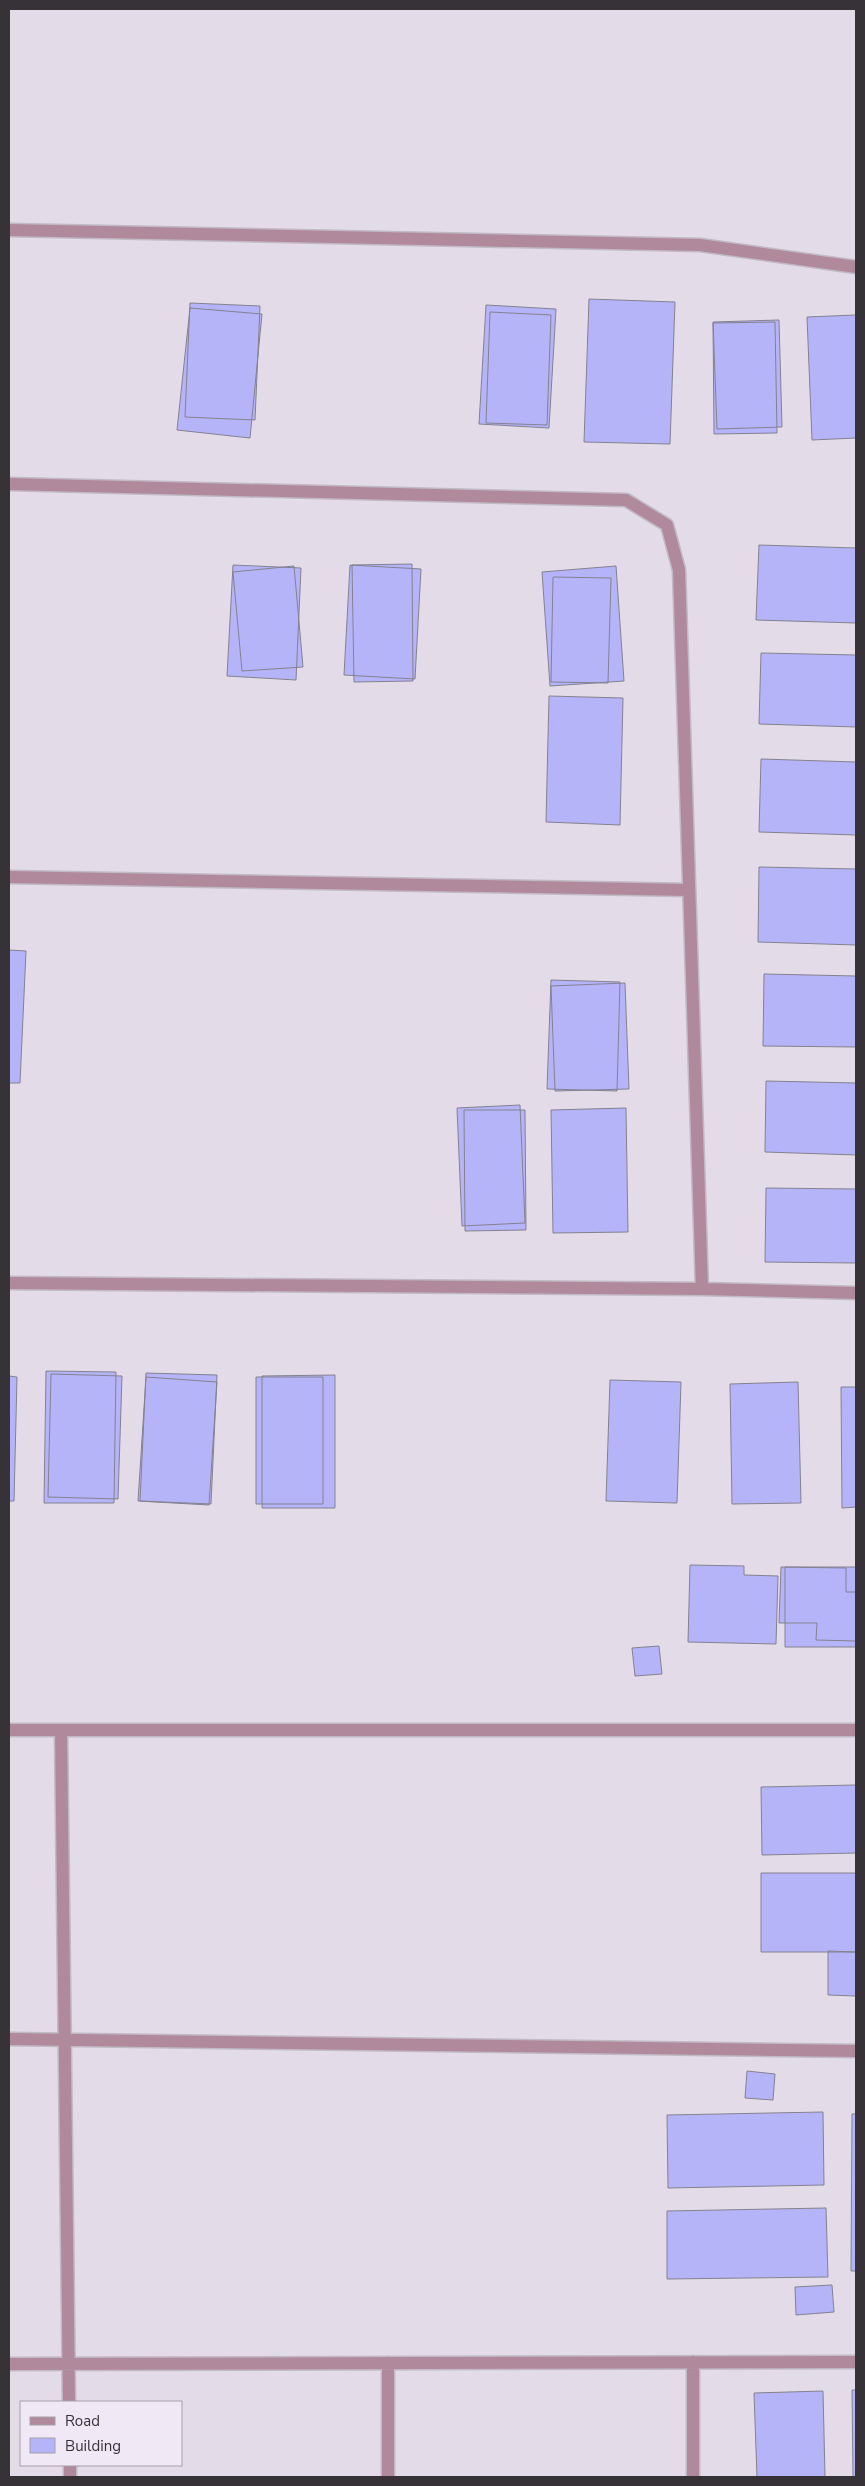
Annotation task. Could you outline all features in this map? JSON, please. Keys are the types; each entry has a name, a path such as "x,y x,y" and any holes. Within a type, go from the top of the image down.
{"street":[{"path":"9,230 700,245 856,267"},
{"path":"9,484 626,500 667,525 679,570 702,1289"},
{"path":"9,877 688,890"},
{"path":"9,1283 702,1289 856,1293"},
{"path":"9,1730 856,1730"},
{"path":"60,1730 69,2401"},
{"path":"9,2039 856,2051"},
{"path":"693,2477 694,2362"},
{"path":"9,2364 856,2362"},
{"path":"388,2363 388,2477"}],"building":[{"path":"589,299 675,302 670,444 584,442"},
{"path":"190,303 260,306 255,420 185,417"},
{"path":"486,305 556,309 549,428 479,424"},
{"path":"190,308 262,314 250,438 177,430"},
{"path":"490,312 551,315 547,425 486,423"},
{"path":"856,315 856,438 812,440 807,317"},
{"path":"779,320 782,427 717,429 713,322"},
{"path":"775,322 777,433 714,434 713,323"},
{"path":"759,545 856,548 856,623 756,620"},
{"path":"412,564 413,681 354,682 352,565"},
{"path":"233,565 301,568 296,680 227,676"},
{"path":"350,565 421,569 415,679 344,675"},
{"path":"294,566 303,667 242,671 233,572"},
{"path":"616,566 624,681 550,686 542,572"},
{"path":"553,577 611,578 608,683 551,682"},
{"path":"761,653 856,655 856,727 759,724"},
{"path":"549,696 623,698 620,825 546,822"},
{"path":"761,759 856,762 856,835 759,832"},
{"path":"759,867 856,869 856,945 758,942"},
{"path":"9,950 26,951 20,1083 9,1083"},
{"path":"764,974 856,976 856,1047 763,1046"},
{"path":"551,980 620,982 617,1091 547,1089"},
{"path":"625,983 629,1089 555,1091 551,986"},
{"path":"766,1081 856,1083 856,1155 765,1152"},
{"path":"520,1105 525,1223 462,1226 457,1108"},
{"path":"626,1108 628,1232 553,1233 551,1110"},
{"path":"464,1110 525,1110 526,1230 465,1231"},
{"path":"766,1188 856,1189 856,1263 765,1262"},
{"path":"46,1371 116,1372 114,1503 44,1503"},
{"path":"146,1373 217,1375 211,1504 140,1501"},
{"path":"51,1374 122,1376 118,1499 48,1497"},
{"path":"335,1375 335,1508 262,1508 262,1376"},
{"path":"9,1376 17,1377 14,1501 9,1501"},
{"path":"146,1377 217,1382 209,1505 138,1501"},
{"path":"256,1377 323,1377 323,1504 256,1504"},
{"path":"610,1380 681,1382 677,1503 606,1501"},
{"path":"798,1382 801,1503 732,1504 730,1384"},
{"path":"841,1387 856,1387 856,1507 842,1508"},
{"path":"690,1565 744,1566 744,1575 778,1576 776,1644 688,1642"},
{"path":"781,1567 846,1568 846,1592 856,1592 856,1641 816,1640 817,1623 779,1623"},
{"path":"785,1567 856,1567 856,1647 785,1647"},
{"path":"659,1646 662,1674 635,1676 632,1648"},
{"path":"856,1785 856,1853 762,1855 761,1787"},
{"path":"761,1873 856,1873 856,1952 761,1952"},
{"path":"828,1951 856,1952 856,1996 828,1995"},
{"path":"747,2071 775,2074 773,2100 745,2098"},
{"path":"823,2112 824,2185 668,2188 667,2115"},
{"path":"852,2114 856,2114 856,2271 851,2271"},
{"path":"826,2208 828,2277 667,2279 667,2211"},
{"path":"832,2285 834,2312 796,2315 795,2287"},
{"path":"852,2390 856,2390 856,2477 853,2477"},
{"path":"823,2391 825,2477 757,2477 754,2393"}]}
